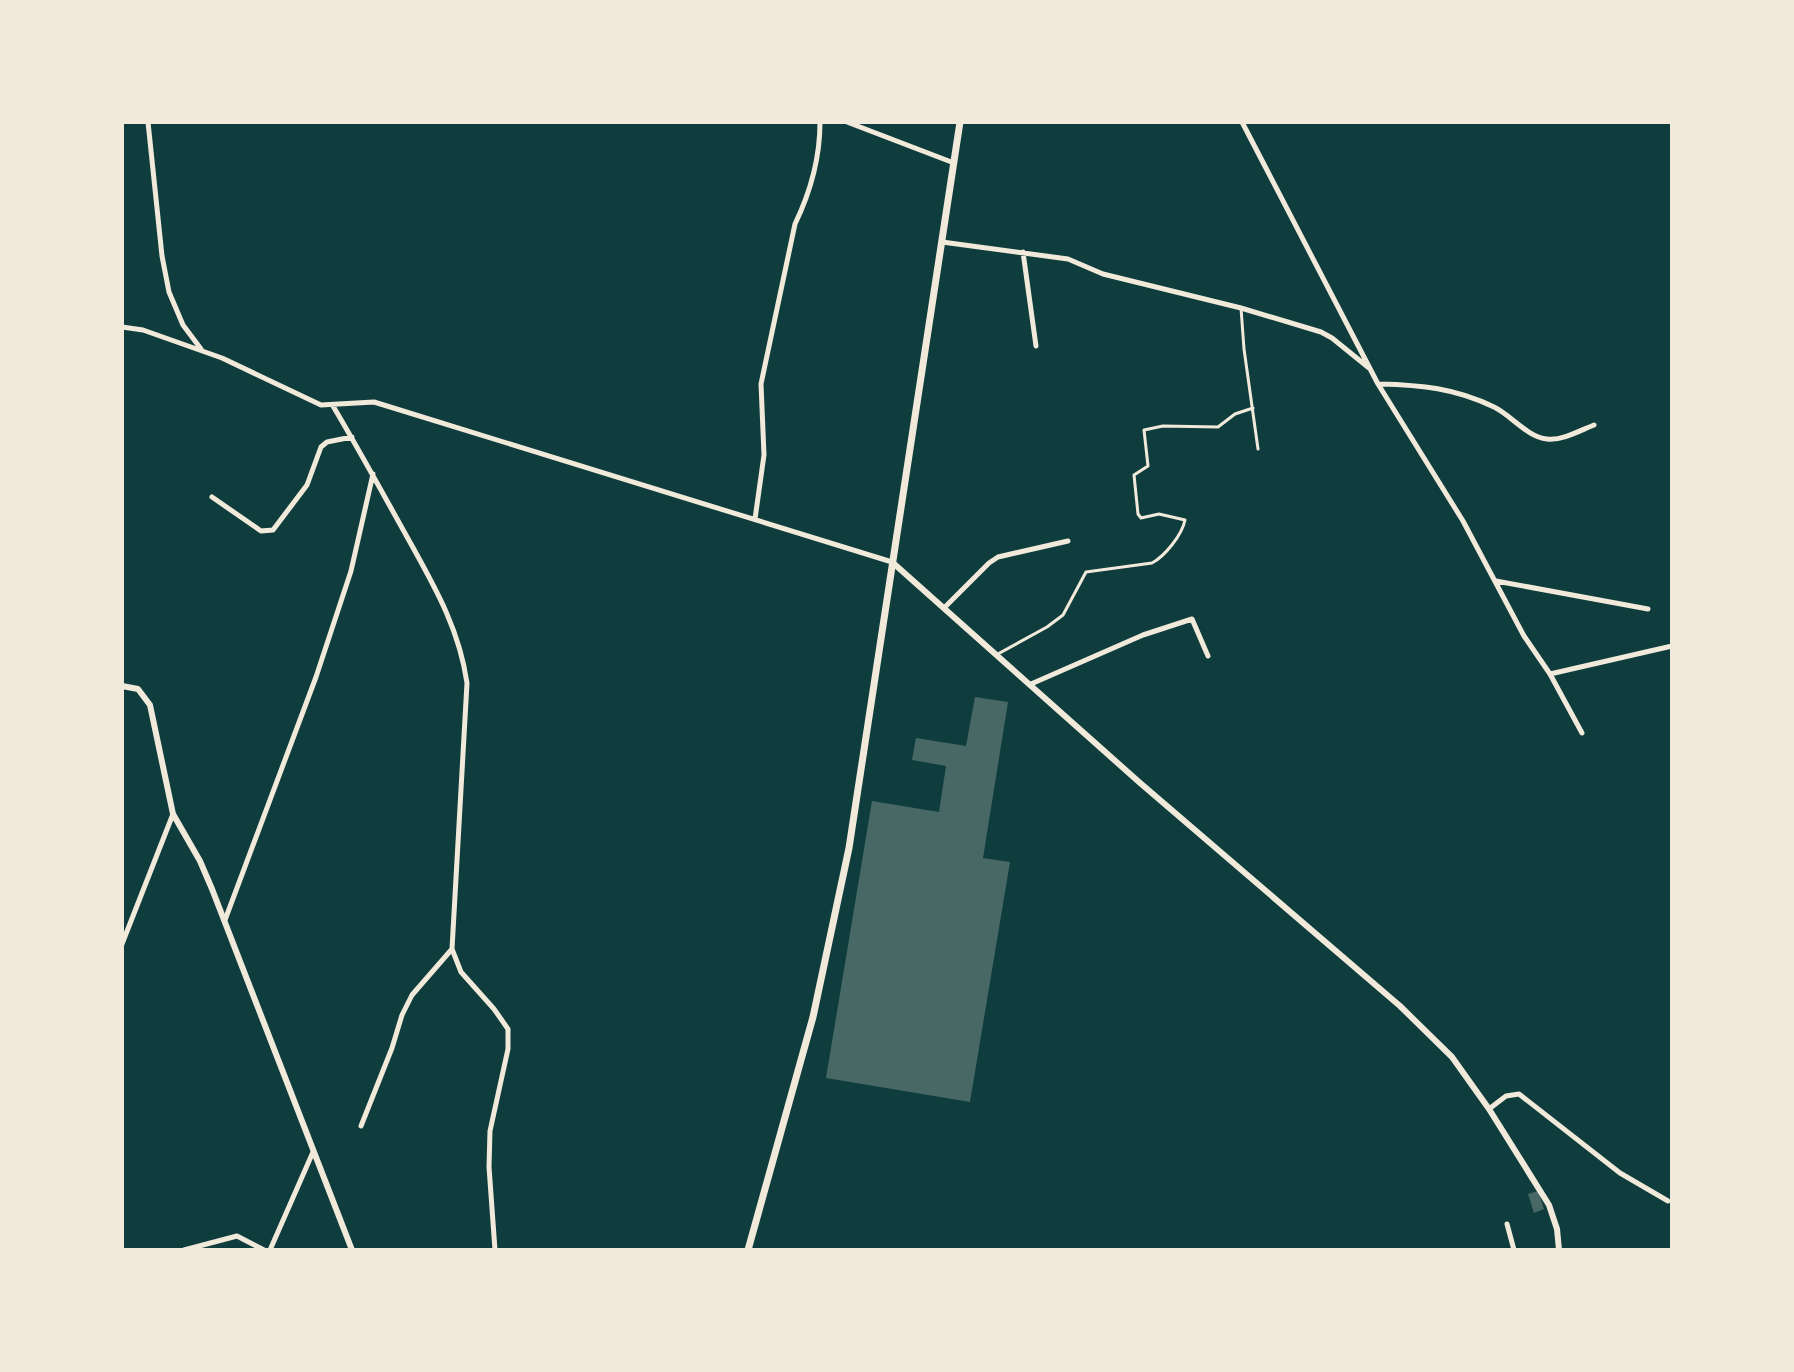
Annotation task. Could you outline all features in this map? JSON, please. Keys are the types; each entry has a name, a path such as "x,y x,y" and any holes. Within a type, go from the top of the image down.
{"main road":[{"path":"748,1250 796,1082 828,953 849,848 960,122"}],"street":[{"path":"148,122 162,256 169,292 183,325 202,350"},
{"path":"755,519 764,455 761,384 795,224 807,200 820,140 820,122"},
{"path":"847,122 955,164"},
{"path":"1242,122 1370,370 1463,521 1524,636 1550,674 1582,733"},
{"path":"942,242 1068,259 1103,274 1241,308 1321,332 1370,370"},
{"path":"1023,252 1036,346"},
{"path":"1241,308 1258,449"},
{"path":"122,327 143,330 202,350 321,405 374,402 892,562 1139,782 1400,1006 1452,1057 1489,1109 1549,1205 1557,1229 1559,1250"},
{"path":"1378,384 1425,385 1461,394 1496,408 1546,439 1565,436 1594,425"},
{"path":"333,406 444,604 463,650 467,683 452,949 461,972 508,1029 508,1049 490,1131 489,1167 495,1250"},
{"path":"996,655 1063,615 1086,572 1152,563 1160,559 1184,527 1185,520 1159,514 1141,518 1138,514 1134,475 1148,466 1149,459 1144,430 1163,426 1218,427 1235,414 1253,408"},
{"path":"212,497 261,531 273,530 307,485 321,447 327,442 352,437"},
{"path":"225,920 316,677 351,571 373,473"},
{"path":"944,608 998,557 1068,541"},
{"path":"1494,581 1648,609"},
{"path":"1031,684 1143,635 1192,619 1208,656"},
{"path":"1550,674 1672,646"},
{"path":"122,686 138,689 150,705 173,814 200,861 225,920 352,1250"},
{"path":"122,944 173,814"},
{"path":"361,1126 407,1005 425,978 452,949"},
{"path":"1489,1109 1506,1096 1519,1094 1620,1173 1668,1201"},
{"path":"270,1250 313,1152"},
{"path":"1507,1224 1514,1250"},
{"path":"184,1250 237,1236 264,1250"}],"building":[{"path":"975,697 1008,702 983,858 1010,862 970,1102 826,1078 872,801 939,812 946,766 912,760 916,738 966,746"},
{"path":"1538,1191 1544,1209 1534,1213 1528,1194"}]}
